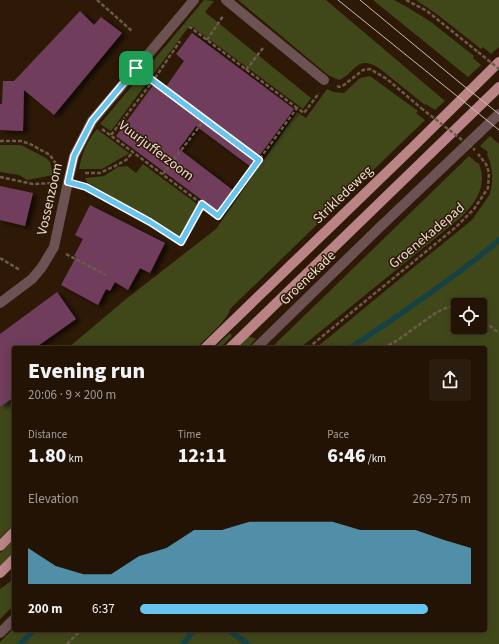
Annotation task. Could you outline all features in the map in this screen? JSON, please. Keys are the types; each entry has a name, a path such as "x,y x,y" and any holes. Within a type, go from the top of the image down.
{"main road":[{"name":"Strikledeweg","path":"207,346 414,147 499,62"},
{"path":"232,346 499,87"},
{"path":"0,546 12,534"},
{"path":"0,573 12,561"}],"street":[{"name":"Vossenzoom","path":"0,302 32,279 42,267 54,247 74,156 92,121 194,0"},
{"path":"229,2 324,80"},
{"name":"Groenekade","path":"258,346 499,114"},
{"path":"0,633 12,621"}],"path":[{"path":"97,0 132,31"},
{"path":"406,0 427,12 499,69"},
{"path":"207,40 219,22 229,2"},
{"path":"186,33 190,27 304,113 323,88 320,85 324,80"},
{"path":"246,70 271,38"},
{"path":"111,135 153,81 181,39"},
{"path":"136,68 259,160"},
{"name":"Groenekadepad","path":"310,346 456,228 474,209 488,188 489,172 486,164 475,150 388,80 370,69 363,70 344,85 339,87 324,80"},
{"name":"Vuurjufferzoom","path":"92,121 218,216 297,108"},
{"path":"163,174 205,119"},
{"path":"0,177 33,184 68,182 86,187 150,222 181,242 202,204"},
{"path":"54,247 106,275"},
{"path":"0,258 32,279"},
{"path":"387,346 430,317 451,306"},
{"path":"487,324 499,333"},
{"path":"67,644 79,632"}],"green space":[{"path":"204,0 214,1 205,12 311,98 303,109 190,25 111,131 100,124"},
{"path":"238,0 326,0 445,101 435,110 426,104 425,105 379,68 371,64 365,63 357,66 345,77 339,80 328,75"},
{"path":"373,0 394,0 407,7 431,22 474,56 473,58 481,65 468,77"},
{"path":"416,0 499,0 499,47 491,54 483,47 481,49 438,15"},
{"path":"370,76 418,111 416,113 425,120 230,309 229,313 221,324 198,346 70,346 126,299 216,229 297,112 306,118 327,89 334,92 344,93 360,78"},
{"path":"97,129 129,153 102,169 79,169 85,148"},
{"path":"490,136 499,144 499,644 0,644 0,642 12,630 12,632 487,632 487,346 318,346 472,220 490,194 492,173 487,154 488,152 480,146"},
{"path":"0,145 21,145 46,158 50,162 53,175 27,180 19,175 0,172"},
{"path":"469,156 477,163 478,162 482,178 479,193 471,206 460,218 302,346 273,346"},
{"path":"143,164 197,204 184,234 178,237 150,217 132,209 87,182 85,178 104,176 118,167 127,166 136,173"},
{"path":"230,333 232,336 222,346 216,346"},
{"path":"248,336 256,339 249,346 238,346"},
{"path":"12,397 12,526 0,538 0,407"},
{"path":"12,542 12,554 0,566 0,553"},
{"path":"12,580 12,607 0,619 0,589"}],"building":[{"path":"80,11 94,25 101,17 122,33 54,115 24,90 23,131 0,130 0,104 2,104 3,81 14,81"},
{"path":"192,33 294,109 251,167 196,126 179,149 234,191 218,212 116,136 154,84 163,91 184,61 176,54"},
{"path":"0,186 33,193 25,226 0,220"},
{"path":"90,205 165,243 150,273 140,268 128,290 115,282 110,291 106,289 98,305 61,285 76,257 74,256 83,239 75,235"},
{"path":"57,292 76,319 38,346 12,346 12,398 0,407 0,334"}],"waterway":[{"path":"353,346 436,289 499,240"},
{"path":"20,644 32,632"},
{"path":"183,644 192,632"},
{"path":"232,632 247,644"}],"tram line":[{"path":"338,0 499,130"},
{"path":"360,0 499,114"}],"route":[{"path":"136,68 259,160 218,216 202,204 181,242 150,222 86,187 68,182 74,156 92,121 136,68"}]}
